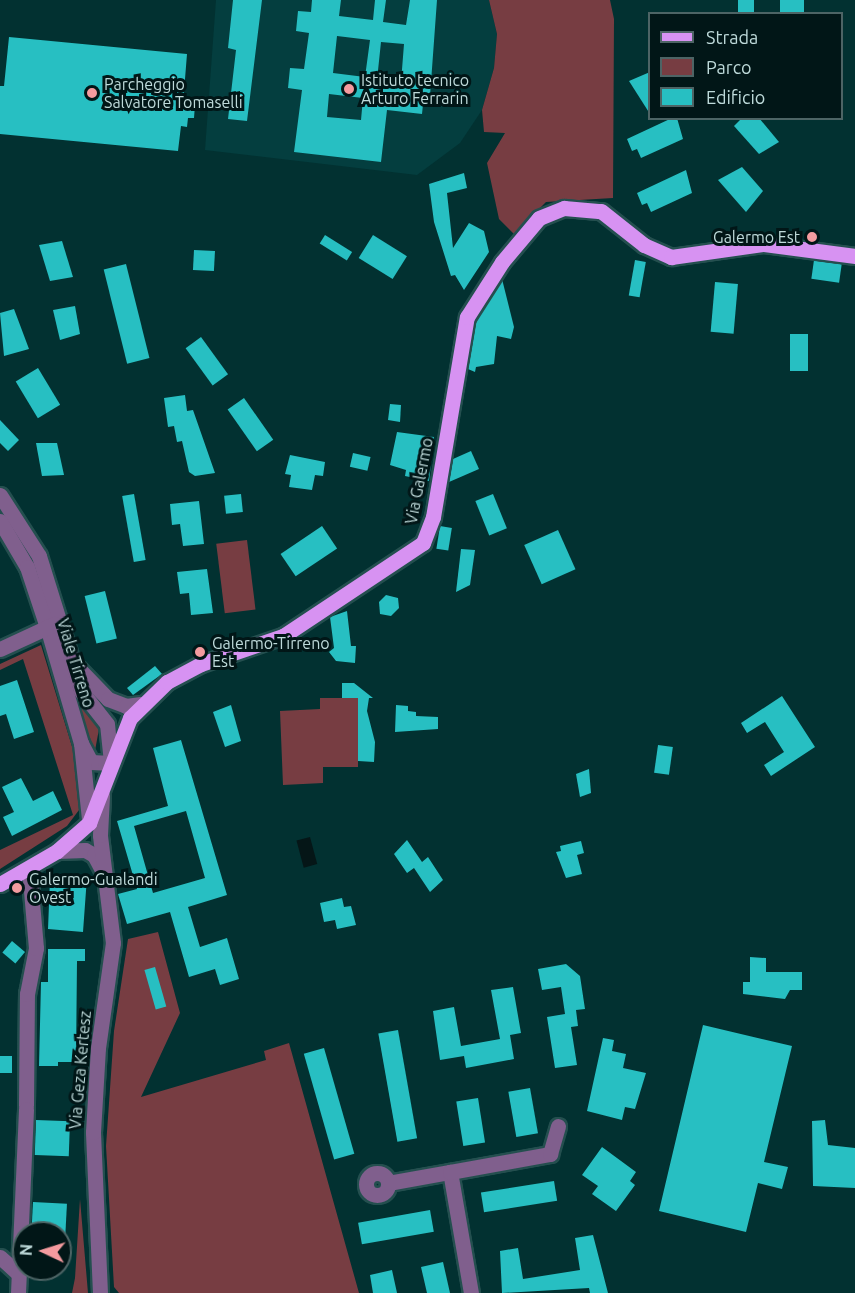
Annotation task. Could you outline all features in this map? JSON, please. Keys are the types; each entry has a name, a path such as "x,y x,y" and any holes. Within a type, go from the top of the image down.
{"main road":[{"name":"Via Galermo","path":"0,884 57,851 89,823 111,763 141,704 184,671 283,636 423,543 434,517 466,317 502,262 539,218 564,208 602,211 644,245 671,257 764,244 855,256"}],"street":[{"name":"Viale Tirreno","path":"0,495 39,556 81,742 90,793 89,823"},
{"name":"Viale Tirreno","path":"0,521 27,567 72,658 81,691 107,724 111,763"},
{"path":"0,649 54,624"},
{"path":"72,658 89,684 108,699 126,706 141,704"},
{"path":"81,742 94,765 111,763"},
{"name":"Via Geza Kertesz","path":"100,1293 93,1132 98,1048 113,942 103,873 102,792"},
{"path":"57,851 90,852 103,873"},
{"path":"22,1221 27,993 36,948 29,868"},
{"path":"388,1183 550,1154 558,1126"},
{"path":"450,1172 471,1293"},
{"path":"0,1257 12,1268"},
{"path":"99,1271 107,1293"}],"shaded area":[{"name":"Istituto tecnico Arturo Ferrarin","path":"216,0 489,0 497,34 494,68 482,110 460,143 417,175 205,150"},
{"path":"310,837 317,864 304,868 296,841"}],"green space":[{"path":"489,0 610,0 614,19 613,198 546,202 514,234 499,219 487,163 505,133 484,132 482,110 494,68 497,34"},
{"path":"247,540 256,609 225,613 216,544"},
{"path":"41,645 81,776 82,806 67,826 0,869 0,850 73,815 23,659 0,670 0,664"},
{"path":"76,698 99,729 94,756 87,733"},
{"path":"320,698 358,698 358,767 323,767 323,783 283,785 280,711 320,709"},
{"path":"158,932 180,1013 141,1097 266,1060 264,1051 289,1043 359,1293 119,1293 114,1287 106,1146 114,1031 128,939"},
{"path":"80,1199 88,1293 72,1293 75,1278"}],"building":[{"path":"233,0 262,0 247,121 228,119 236,50 228,48"},
{"path":"312,0 341,0 339,16 373,20 375,0 386,0 383,22 406,25 410,0 437,0 430,96 424,95 422,114 387,110 381,162 294,152 302,90 288,88 290,68 304,69 309,33 296,31 298,11 311,12","holes":["337,36 370,40 365,77 333,73","381,42 404,44 401,82 377,80","329,94 363,98 361,120 327,117"]},
{"path":"738,0 754,0 754,12 738,12"},
{"path":"780,0 804,0 804,12 780,12"},
{"name":"Parcheggio Salvatore Tomaselli","path":"9,37 187,54 183,104 195,105 194,118 188,118 187,127 181,126 178,151 0,134 0,86 4,86"},
{"path":"648,73 648,111 629,81"},
{"path":"668,120 678,120 683,139 641,158 637,149 632,151 627,139"},
{"path":"740,120 761,120 779,142 759,154 734,126"},
{"path":"742,167 763,191 746,212 718,180"},
{"path":"686,170 692,193 651,212 647,203 642,205 637,193"},
{"path":"464,173 467,188 447,193 453,248 469,223 484,231 489,252 464,290 455,275 451,276 434,222 429,184"},
{"path":"325,235 352,252 347,260 320,243"},
{"path":"373,235 407,256 393,279 359,258"},
{"path":"62,241 73,277 50,281 39,245"},
{"path":"194,250 215,251 214,271 193,270"},
{"path":"635,260 646,262 640,297 629,295"},
{"path":"814,260 842,264 839,283 811,279"},
{"path":"126,264 149,358 127,364 104,270"},
{"path":"502,279 514,327 511,339 497,336 494,364 476,367 475,372 468,369 476,321"},
{"path":"715,282 738,284 734,334 711,332"},
{"path":"75,306 80,334 60,340 53,310"},
{"path":"14,309 29,349 4,356 0,313"},
{"path":"790,334 808,334 808,371 790,371"},
{"path":"201,337 228,374 213,385 186,348"},
{"path":"38,368 60,405 38,418 16,381"},
{"path":"185,395 187,411 193,410 215,473 195,476 189,472 182,441 177,442 174,426 168,427 164,398"},
{"path":"244,398 273,440 257,451 228,409"},
{"path":"390,404 401,405 400,422 388,420"},
{"path":"0,420 19,440 8,451 0,443"},
{"path":"397,432 434,437 429,481 405,476 406,470 390,465"},
{"path":"36,443 57,443 64,475 42,476"},
{"path":"471,451 479,469 449,482 453,459"},
{"path":"353,453 371,457 367,471 350,467"},
{"path":"290,455 325,462 323,476 315,475 312,490 289,487 291,475 285,474"},
{"path":"134,494 146,560 134,562 122,496"},
{"path":"241,494 243,512 226,514 224,496"},
{"path":"493,494 507,528 489,535 475,501"},
{"path":"199,501 204,544 183,546 180,524 172,525 170,504"},
{"path":"322,526 337,548 296,576 281,554"},
{"path":"440,526 452,528 448,551 436,549"},
{"path":"558,530 575,569 542,584 524,545"},
{"path":"461,549 475,550 470,585 456,592"},
{"path":"207,569 213,613 191,615 189,593 180,594 177,572"},
{"path":"105,591 117,639 96,644 85,596"},
{"path":"386,595 398,598 399,608 391,616 380,614 379,602"},
{"path":"347,611 351,646 356,646 355,663 336,661 329,652 334,648 330,617"},
{"path":"155,666 162,674 133,695 127,688"},
{"path":"17,680 34,732 14,739 6,714 0,716 0,686"},
{"path":"342,683 354,683 373,698 369,698 367,711 375,742 374,762 358,761 358,698 342,698"},
{"path":"782,696 815,747 771,776 764,765 784,752 765,722 747,733 741,723"},
{"path":"231,705 241,741 225,747 213,712"},
{"path":"396,705 408,706 408,711 416,712 416,716 438,717 438,729 395,732"},
{"path":"181,740 227,895 188,907 200,947 227,938 239,979 220,985 215,969 189,977 170,912 127,924 118,894 137,889 117,821 168,806 153,748","holes":["186,811 205,878 153,893 134,826"]},
{"path":"658,745 673,747 669,775 654,773"},
{"path":"589,769 591,793 580,797 576,774"},
{"path":"21,778 33,801 53,791 62,810 12,836 3,817 14,812 2,787"},
{"path":"407,840 422,862 428,857 443,880 430,892 414,868 407,873 394,854"},
{"path":"581,841 584,853 577,855 582,874 566,878 556,852 561,851 560,846"},
{"path":"70,876 87,877 83,932 48,929 50,879 69,880"},
{"path":"342,898 344,907 351,906 356,925 337,929 335,920 324,922 320,903"},
{"path":"12,941 25,952 15,963 2,952"},
{"path":"48,949 85,949 85,961 77,961 76,1062 58,1062 58,1066 39,1066 41,982 48,982"},
{"path":"750,957 766,958 766,972 802,972 802,990 790,990 785,999 743,994 743,982 750,982"},
{"path":"566,964 580,976 585,1009 576,1010 578,1026 571,1027 577,1065 555,1068 547,1017 565,1014 561,987 542,990 538,969"},
{"path":"155,967 166,1006 156,1009 144,970"},
{"path":"513,987 521,1033 510,1035 514,1059 466,1068 464,1056 440,1060 433,1011 454,1007 461,1046 500,1039 491,990"},
{"path":"703,1025 792,1046 764,1162 788,1167 782,1189 758,1183 746,1232 659,1211"},
{"path":"398,1030 417,1138 397,1142 378,1033"},
{"path":"603,1038 614,1040 612,1051 626,1054 623,1068 646,1073 635,1109 625,1107 622,1120 587,1111"},
{"path":"324,1048 354,1154 334,1160 304,1054"},
{"path":"0,1056 12,1056 12,1073 0,1073"},
{"path":"530,1088 538,1133 516,1137 508,1092"},
{"path":"478,1098 485,1142 463,1146 456,1101"},
{"path":"36,1120 70,1121 69,1156 35,1155"},
{"path":"825,1120 828,1145 855,1148 855,1188 813,1186 812,1121"},
{"path":"602,1147 636,1172 630,1181 635,1185 616,1211 592,1194 598,1186 582,1175"},
{"path":"554,1181 557,1201 484,1212 481,1193"},
{"path":"33,1202 67,1204 66,1221 32,1221"},
{"path":"430,1210 434,1232 362,1244 358,1223"},
{"path":"593,1235 608,1293 590,1293 589,1288 502,1293 500,1251 518,1248 523,1279 580,1270 575,1238"},
{"path":"443,1262 450,1293 427,1293 421,1267"},
{"path":"392,1270 397,1293 373,1293 370,1275"}],"place":[{"name":"Istituto tecnico Arturo Ferrarin","path":"349,89"},
{"name":"Parcheggio Salvatore Tomaselli","path":"92,93"},
{"name":"Galermo Est","path":"812,237"},
{"name":"Galermo-Tirreno Est","path":"200,652"},
{"name":"Galermo-Gualandi Ovest","path":"17,888"}]}
